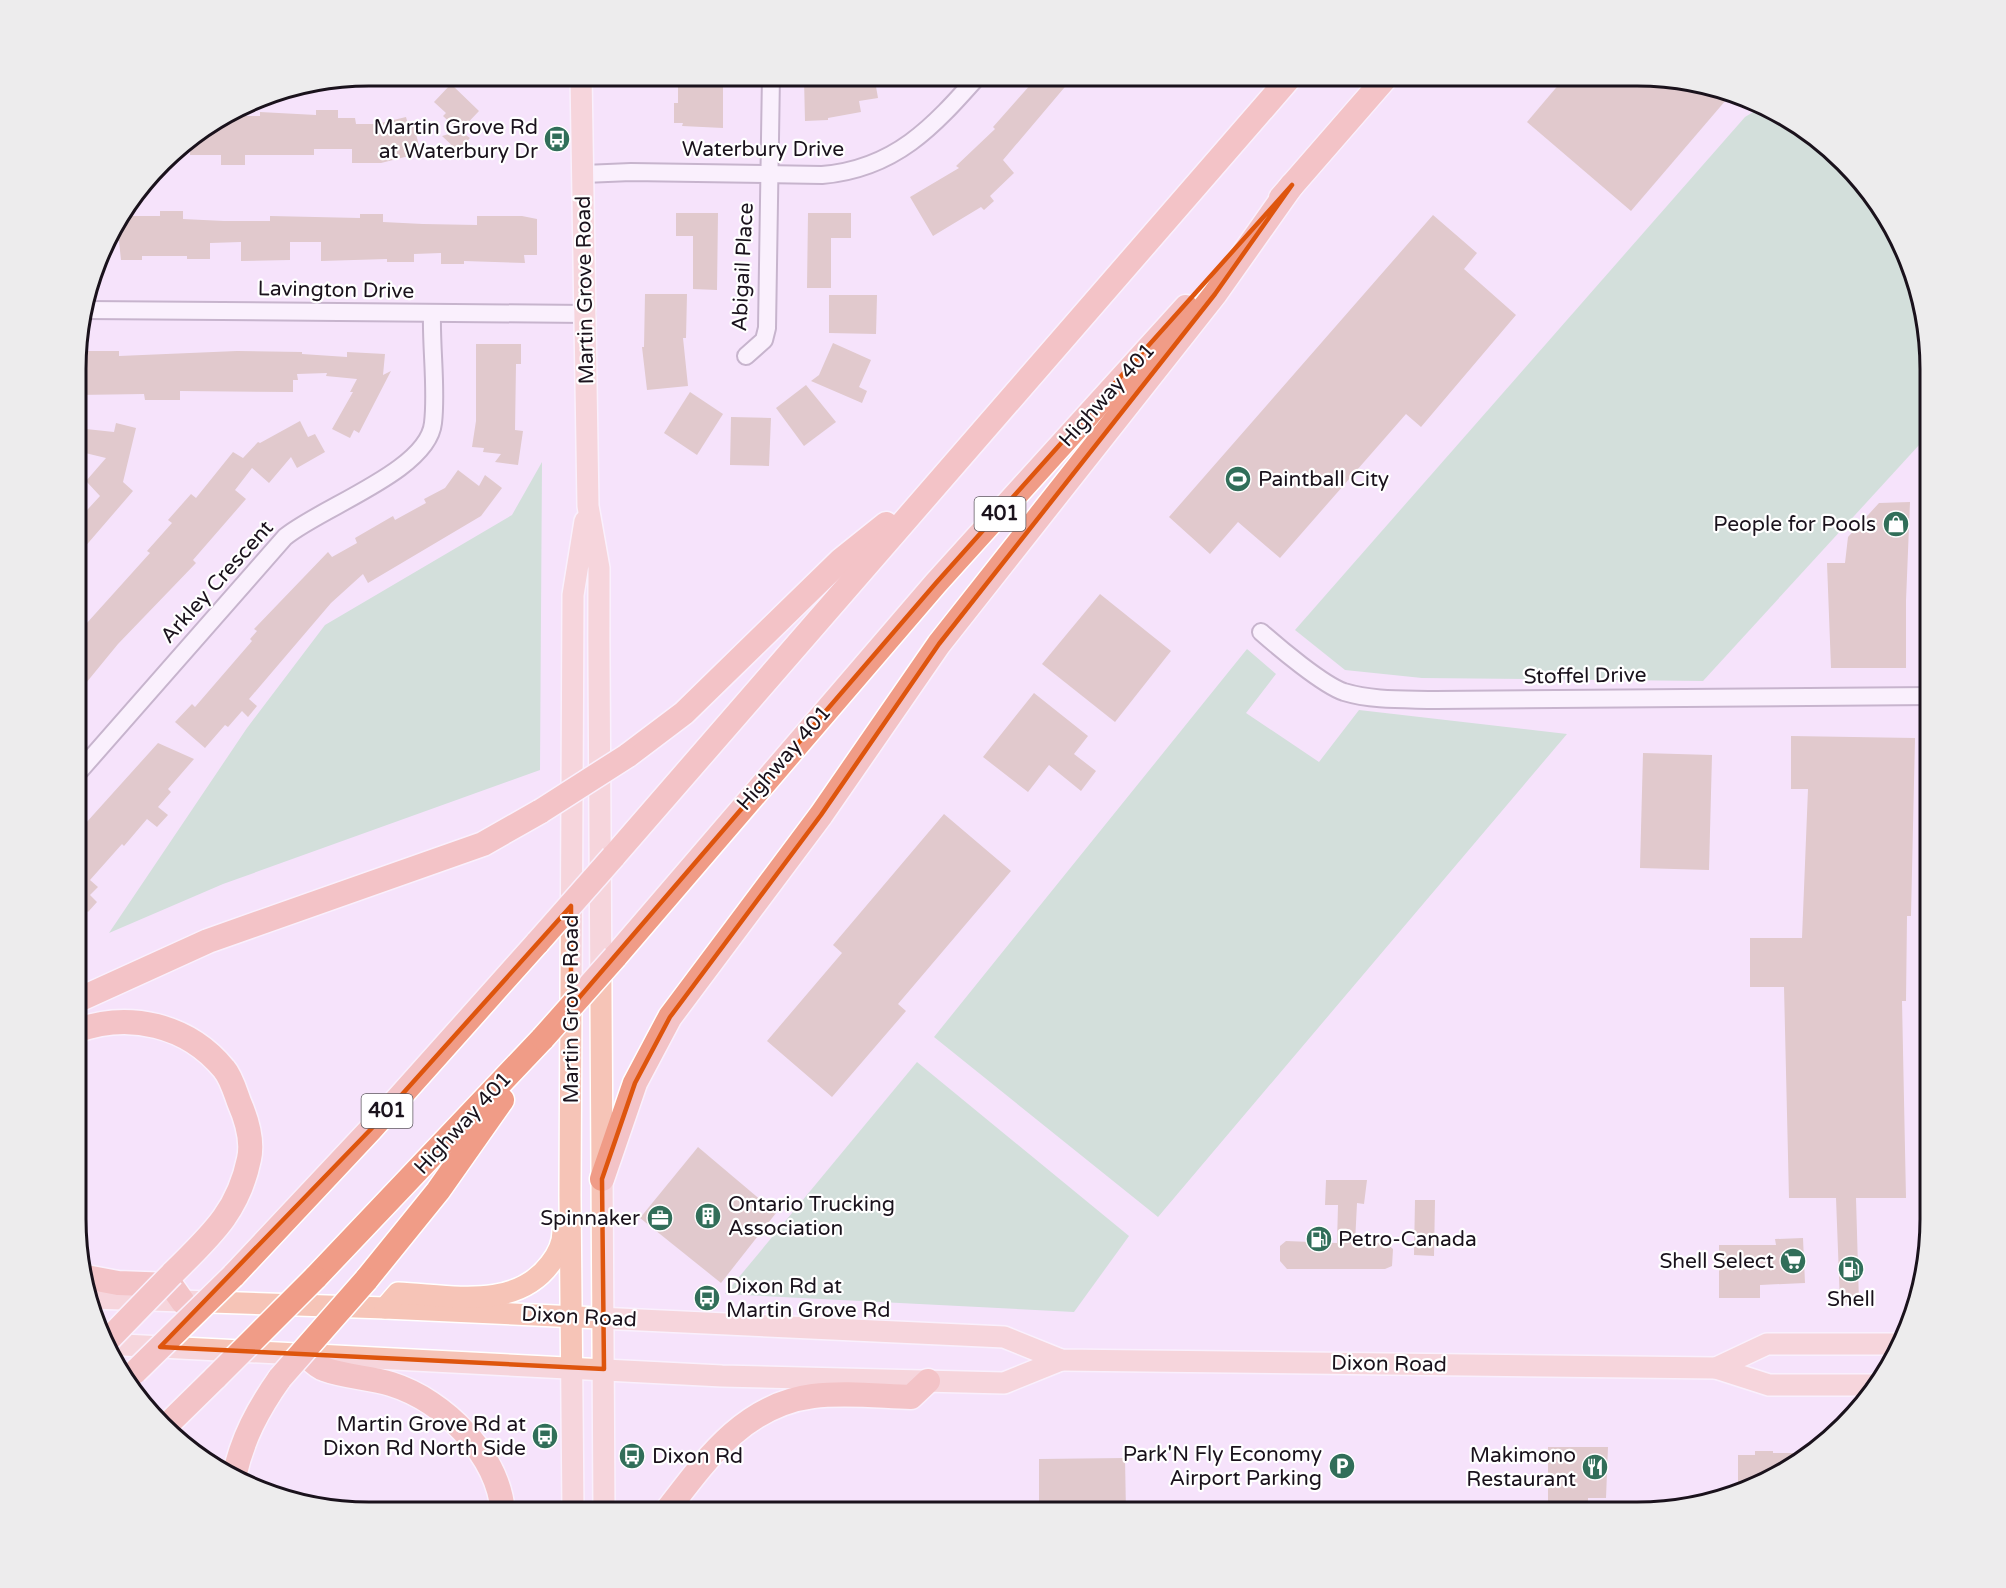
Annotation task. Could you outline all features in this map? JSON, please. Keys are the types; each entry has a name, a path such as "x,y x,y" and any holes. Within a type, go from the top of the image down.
{"highway":[{"name":"401","path":"131,1375 233,1276 371,1129 613,857 1282,86"},
{"name":"Highway 401","path":"171,1421 315,1278 543,1038 936,583 1059,450 1378,86"},
{"path":"602,1179 634,1086 670,1017 821,814 939,644 1215,294 1292,185"},
{"path":"86,996 208,941 483,844 541,812 627,756 684,713 841,560 939,481"},
{"path":"86,1027 126,1022 167,1027 198,1042 226,1070 247,1118 250,1156 241,1189 225,1220 111,1337"},
{"path":"236,1469 249,1428 261,1404 280,1378 366,1281 462,1160 543,1038"},
{"path":"92,1278 118,1283 171,1285 183,1302"},
{"path":"306,1355 322,1369 368,1377 410,1391 445,1415 475,1445 494,1474 501,1502"},
{"path":"673,1502 712,1452 730,1434 762,1412 784,1402 812,1396 911,1396 928,1381"}],"main road":[{"name":"Martin Grove Road","path":"581,86 588,506 599,568 604,1502"},
{"name":"Martin Grove Road","path":"573,1502 570,1196 573,595 588,506"},
{"path":"385,1308 398,1293 494,1296 506,1295 529,1284 547,1268 563,1243 564,1205 570,1196"},
{"name":"Dixon Road","path":"97,1298 385,1308 1004,1337 1061,1360 1716,1368 1769,1385 1867,1385"},
{"name":"Dixon Road","path":"1716,1368 1767,1344 1891,1344"},
{"name":"Dixon Road","path":"115,1345 571,1368 1004,1383 1061,1360"}],"street":[{"name":"Abigail Place","path":"746,356 764,340 767,328 771,86"},
{"name":"Waterbury Drive","path":"584,174 618,172 847,173 872,165 899,152 925,133 969,86"},
{"name":"Lavington Drive","path":"92,310 586,314"},
{"name":"Arkley Crescent","path":"86,764 285,537 307,521 394,472 415,457 426,444 433,424 432,314"},
{"name":"Stoffel Drive","path":"1261,632 1283,652 1341,691 1370,698 1448,700 1920,696"}],"highlighted area":[{"path":"1292,185 1215,294 939,644 821,815 670,1017 635,1083 602,1179 604,1369 160,1347 371,1129 571,906 571,1007 936,583"}],"green space":[{"path":"1754,111 1779,123 1810,144 1850,182 1883,227 1899,260 1915,314 1920,350 1920,444 1703,681 1422,678 1345,670 1295,630 1745,117"},
{"path":"542,462 540,770 223,884 109,933 247,728 325,625 512,515"},
{"path":"1247,649 1276,674 1246,713 1319,762 1359,710 1567,734 1158,1217 934,1037"},
{"path":"917,1062 1129,1236 1074,1312 725,1294"}],"building":[{"path":"449,86 453,86 479,111 460,131 470,138 458,151 442,136 459,131 443,116 446,113 434,102"},
{"path":"678,86 723,86 723,128 682,126 683,123 674,123 674,103 678,103"},
{"path":"804,86 876,86 878,98 859,101 861,112 828,118 828,120 805,121"},
{"path":"1029,86 1066,86 1003,160 1014,173 990,196 994,201 984,210 981,207 933,236 910,197 959,168 956,166 995,129 993,127"},
{"path":"1558,86 1656,86 1692,91 1726,100 1631,211 1527,122"},
{"path":"316,110 338,110 338,118 355,118 356,124 377,124 406,117 409,128 413,123 421,153 381,163 352,163 352,149 314,149 314,155 245,155 245,165 221,165 221,155 190,155 190,149 196,144 242,116 260,116 260,112 316,115"},
{"path":"160,211 183,211 183,219 270,221 270,216 360,218 360,214 383,214 383,222 477,225 477,216 522,216 537,219 537,255 524,255 525,263 464,261 464,264 441,264 441,253 414,254 414,262 387,262 387,259 321,261 321,242 290,242 290,260 241,261 241,242 210,243 210,259 187,259 187,256 142,256 142,260 121,260 119,241 116,241 130,216 160,216"},
{"path":"676,213 718,213 717,290 693,289 693,236 676,236"},
{"path":"808,213 851,213 851,238 831,238 831,288 807,288"},
{"path":"1433,215 1477,253 1464,269 1516,315 1421,427 1406,414 1280,558 1238,522 1210,554 1169,517"},
{"path":"645,294 687,294 686,338 683,338 688,386 647,390 642,347 644,347"},
{"path":"829,295 877,295 876,334 829,333"},
{"path":"833,343 871,360 859,387 867,391 862,403 811,381 819,375"},
{"path":"476,344 521,344 521,364 516,364 515,430 523,431 518,465 495,462 501,454 483,452 484,448 472,447 476,421"},
{"path":"86,351 119,351 119,356 237,351 302,352 302,354 347,357 347,352 385,354 383,375 391,371 359,433 354,430 350,438 332,429 353,392 350,392 357,379 326,376 327,373 297,374 298,380 293,380 293,392 180,391 180,400 145,400 144,394 86,395"},
{"path":"806,385 836,422 804,446 776,408"},
{"path":"690,392 723,414 697,455 664,433"},
{"path":"731,417 771,418 769,466 730,465"},
{"path":"300,421 308,437 315,434 325,452 297,468 291,457 269,483 252,468 235,490 246,499 193,560 196,563 118,644 86,683 86,624 150,553 147,551 172,523 168,520 191,494 196,498 233,452 243,458 258,442"},
{"path":"116,423 136,428 123,482 133,491 86,546 86,511 100,496 86,481 106,458 86,453 86,429 114,432"},
{"path":"458,470 479,486 485,475 502,488 481,516 368,583 363,574 331,603 249,699 257,706 248,717 242,711 228,727 225,725 205,748 175,722 192,704 195,707 252,641 250,639 257,631 254,629 328,552 332,557 357,543 355,538 393,516 395,520 426,503 424,499 445,488"},
{"path":"1910,502 1906,668 1831,668 1827,563 1845,563 1848,537 1879,503"},
{"path":"1100,594 1171,651 1115,722 1042,664"},
{"path":"1034,693 1088,736 1074,754 1096,771 1081,791 1049,765 1028,792 983,757"},
{"path":"1791,736 1915,738 1911,916 1907,916 1906,1001 1902,1001 1906,1198 1856,1198 1859,1302 1840,1303 1836,1198 1789,1198 1784,987 1750,987 1750,938 1802,938 1808,789 1791,789"},
{"path":"158,743 194,759 168,789 171,792 158,807 168,815 157,827 147,819 90,880 98,887 90,895 97,902 88,912 86,910 86,823"},
{"path":"1643,753 1712,755 1709,870 1640,868"},
{"path":"944,814 1011,871 898,1004 906,1011 832,1097 767,1041 842,953 833,945"},
{"name":"Ontario Trucking Association","path":"698,1147 776,1213 721,1283 640,1218"},
{"path":"1326,1180 1367,1180 1364,1204 1357,1203 1355,1243 1386,1243 1393,1249 1392,1266 1385,1269 1287,1269 1280,1261 1280,1246 1286,1241 1337,1243 1338,1205 1325,1205"},
{"path":"1415,1200 1435,1200 1434,1256 1414,1255"},
{"path":"1803,1238 1805,1283 1760,1285 1760,1298 1719,1298 1719,1245 1776,1245 1775,1239"},
{"path":"1548,1447 1608,1447 1606,1498 1588,1498 1588,1502 1548,1502"},
{"path":"1755,1451 1798,1453 1779,1465 1738,1484 1738,1455 1755,1455"},
{"path":"1125,1458 1126,1502 1039,1502 1039,1459"}],"place":[{"name":"Martin Grove Rd at Waterbury Dr","path":"557,139"},
{"name":"Paintball City","path":"1238,479"},
{"name":"People for Pools","path":"1896,524"},
{"name":"Ontario Trucking Association","path":"708,1216"},
{"name":"Spinnaker","path":"660,1218"},
{"name":"Petro-Canada","path":"1319,1239"},
{"name":"Shell Select","path":"1793,1261"},
{"name":"Shell","path":"1851,1269"},
{"name":"Dixon Rd at Martin Grove Rd","path":"707,1298"},
{"name":"Martin Grove Rd at Dixon Rd North Side","path":"545,1436"},
{"name":"Dixon Rd","path":"632,1456"},
{"name":"Park'N Fly Economy Airport Parking","path":"1342,1466"},
{"name":"Makimono Restaurant","path":"1595,1467"}]}
